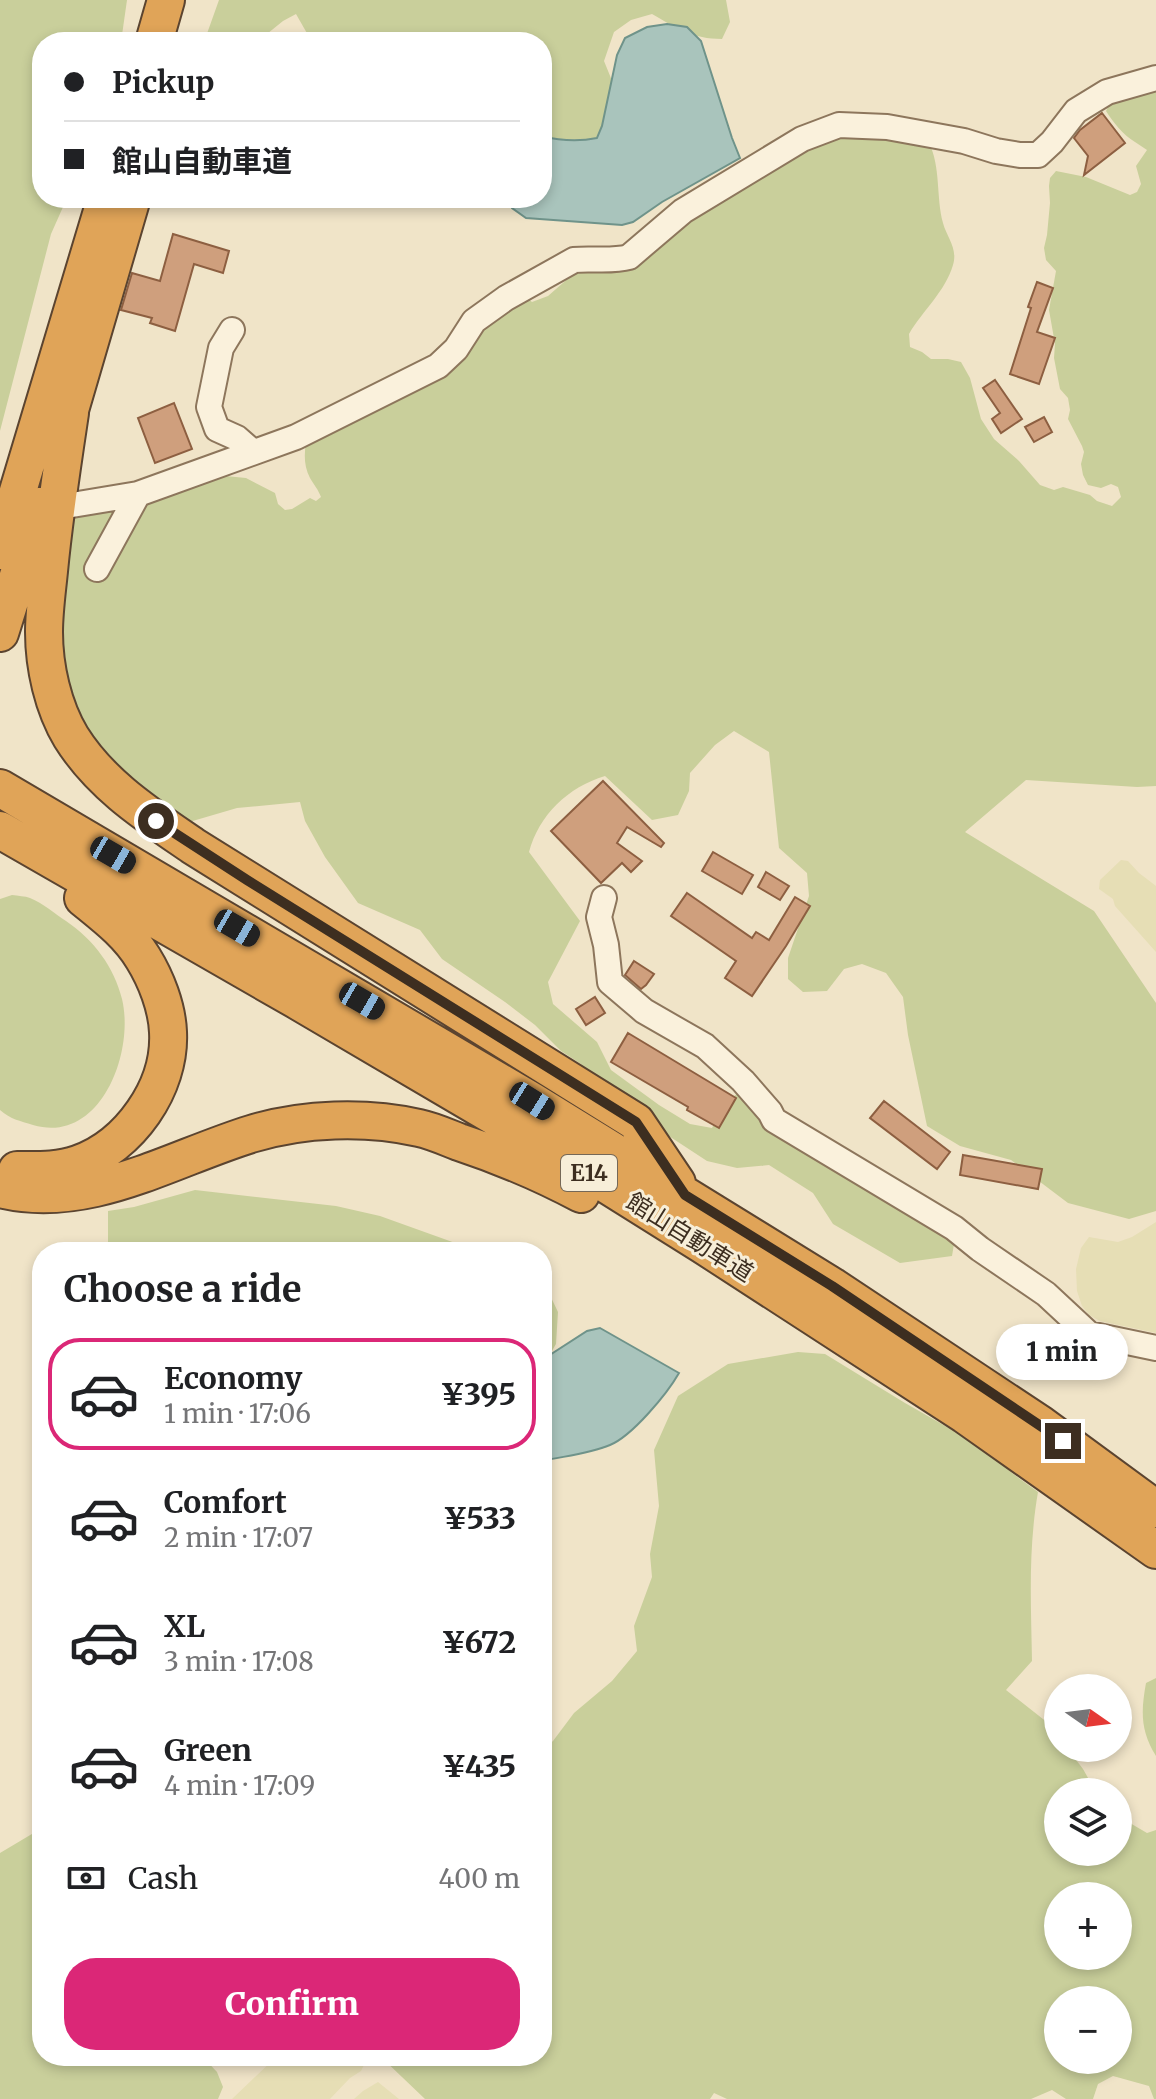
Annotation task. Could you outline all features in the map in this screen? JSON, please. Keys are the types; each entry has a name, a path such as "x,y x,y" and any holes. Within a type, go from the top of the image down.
{"highway":[{"path":"157,32 166,0"},
{"path":"180,32 189,0"},
{"path":"0,633 58,408 104,208"},
{"path":"0,551 58,408 128,208"},
{"path":"0,480 21,441 58,408"},
{"path":"58,408 44,632 51,687 59,712 71,737 93,765 131,803 193,846 636,1122 685,1195"},
{"name":"館山自動車道","path":"0,788 532,1101 832,1286 1040,1424 1156,1509"},
{"name":"館山自動車道","path":"0,830 553,1151 965,1415 1156,1550"},
{"path":"0,1166 17,1170 51,1170 75,1165 102,1154 123,1138 143,1114 157,1087 169,1033 165,1007 143,957 123,931 80,895 43,855"},
{"path":"0,1189 39,1193 99,1187 252,1134 294,1125 362,1121 421,1128 545,1175 850,1340"}],"street":[{"path":"72,505 220,475 253,452 296,437 438,366 456,349 474,321 506,298 574,260 629,257 683,211 802,139 839,125 887,127 964,141 996,151 1038,155 1076,111 1107,92 1156,78"},
{"path":"232,330 221,348 209,407 217,429 237,438 253,452"},
{"path":"97,569 138,494"},
{"path":"604,898 599,917 610,982 644,1011 705,1046 743,1081 774,1120 954,1228 1046,1294 1089,1334 1156,1348"}],"shaded area":[{"path":"1121,860 1128,861 1156,886 1156,952 1115,906 1113,899 1099,889 1100,880"},
{"path":"1156,1222 1156,1333 1100,1321 1089,1315 1077,1291 1076,1269 1081,1248 1089,1237 1118,1242"},
{"path":"267,2066 364,2066 330,2099 232,2099"},
{"path":"378,2082 399,2099 354,2099 363,2091"}],"green space":[{"path":"0,0 127,0 122,32 32,32 32,208 63,208 51,234 0,431"},
{"path":"219,0 726,0 730,22 722,39 693,35 652,14 631,20 614,32 604,61 619,98 596,147 552,143 552,32 306,32 296,14 269,32 208,32"},
{"path":"1156,88 1156,786 1026,780 965,832 1094,911 1156,1003 1156,1211 1129,1219 1068,1203 1011,1160 960,1146 927,1126 903,997 886,973 862,964 844,969 827,991 803,992 788,979 788,958 809,896 807,873 779,848 769,752 734,731 715,745 690,773 689,791 678,815 652,820 605,776 567,795 540,826 529,852 580,921 548,982 553,1004 597,1042 611,1070 659,1105 690,1124 712,1128 726,1102 741,1091 944,1232 954,1244 952,1256 900,1263 833,1224 813,1193 769,1165 737,1168 707,1161 591,1085 581,1064 561,1051 535,1025 505,1002 442,959 420,930 358,903 325,857 305,821 300,802 237,808 179,825 144,807 80,728 57,659 70,527 76,517 86,512 136,505 215,475 246,478 275,493 278,504 285,510 310,498 316,501 321,497 307,470 306,442 525,296 532,302 548,296 579,269 649,247 785,160 852,129 929,143 933,152 941,213 954,259 945,284 909,334 910,347 931,359 961,362 970,378 981,419 994,439 1040,485 1054,490 1063,487 1112,506 1121,497 1118,487 1111,484 1101,488 1088,485 1083,475 1081,464 1084,452 1068,419 1068,398 1060,389 1049,310 1056,271 1046,260 1044,248 1049,186 1050,178 1056,171 1086,177 1130,195 1137,192 1141,184 1136,166 1147,150 1122,132 1106,111 1110,103"},
{"path":"12,895 28,897 40,903 76,928 102,955 122,999 125,1021 123,1044 108,1090 94,1108 77,1121 57,1128 33,1125 11,1118 0,1110 0,899"},
{"path":"195,1190 336,1206 380,1216 452,1242 108,1242 108,1211"},
{"path":"552,1300 558,1312 556,1344 552,1351"},
{"path":"798,1352 825,1354 989,1451 1038,1492 1031,1556 1032,1661 1006,1690 1044,1720 1044,1762 1078,1762 1088,1778 1044,1778 1044,1866 1132,1866 1132,1824 1147,1833 1156,1830 1156,2099 1149,2086 1113,2076 1098,2084 1093,2099 1066,2099 1052,2090 1031,2099 727,2099 714,2093 710,2099 425,2099 390,2066 552,2066 552,1742 574,1713 612,1681 637,1651 634,1626 652,1577 650,1554 659,1506 654,1450 678,1396 728,1364"},
{"path":"1156,1678 1156,1756 1144,1729 1143,1712 1146,1683"},
{"path":"32,1834 32,2066 211,2066 223,2087 218,2099 0,2099 0,1853"}],"water":[{"path":"667,24 687,27 701,41 740,158 633,222 622,225 526,218 512,208 552,208 552,138 597,138 617,55 625,38 647,27"},
{"path":"600,1328 679,1373 648,1414 619,1440 594,1451 552,1459 552,1354 587,1331"}],"building":[{"path":"1102,113 1125,143 1084,175 1088,156 1074,138"},
{"path":"173,234 229,251 223,273 194,264 175,331 150,323 152,318 121,310 132,273 160,281"},
{"path":"1037,282 1053,288 1037,332 1055,338 1039,384 1010,374"},
{"path":"995,380 1022,419 1001,433 992,419 1000,413 983,388"},
{"path":"174,403 192,449 155,463 138,418"},
{"path":"1044,417 1052,432 1034,442 1025,427"},
{"path":"603,781 664,843 661,847 627,827 617,843 642,861 631,872 622,863 601,883 551,831"},
{"path":"713,852 753,875 742,894 702,871"},
{"path":"766,872 789,886 780,900 758,887"},
{"path":"687,893 752,938 756,932 769,940 795,897 810,906 752,996 725,978 736,961 671,916"},
{"path":"634,961 654,974 641,989 625,975"},
{"path":"595,997 605,1013 586,1025 576,1009"},
{"path":"628,1033 736,1098 719,1128 611,1062"},
{"path":"884,1101 950,1152 937,1169 870,1118"},
{"path":"963,1155 1042,1169 1038,1189 960,1175"}],"route":[{"path":"156,821 636,1122 685,1195 832,1286 1063,1441"}]}
